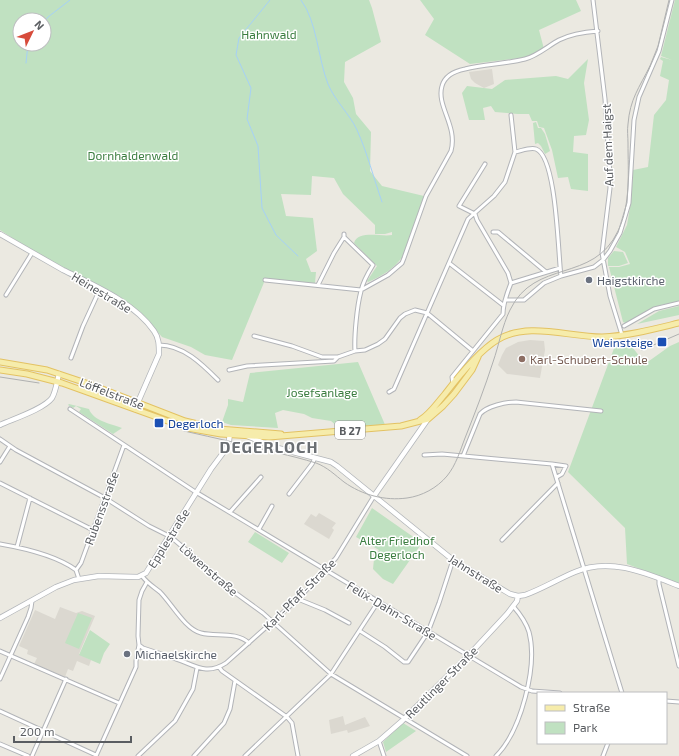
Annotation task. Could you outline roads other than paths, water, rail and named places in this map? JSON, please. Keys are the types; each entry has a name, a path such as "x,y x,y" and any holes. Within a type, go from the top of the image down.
{"main road":[{"name":"B 27","path":"414,424 424,417 436,405 478,357 503,336 519,332 538,331 598,336 622,335 679,323"},
{"name":"B 27","path":"286,435 401,426 414,424 428,419 454,394 472,370 478,357"},
{"name":"Löffelstraße","path":"0,362 47,370 185,421 230,433 254,432 286,435"},
{"name":"Löffelstraße","path":"0,370 57,381 187,428 260,437 286,435"},
{"path":"428,419 436,405"}],"street":[{"name":"Auf dem Haigst","path":"593,0 598,31 605,99 610,175 610,188 602,248 603,260 610,296 622,335"},
{"path":"506,300 524,300 544,283 561,276 594,267 603,260 617,239 625,219 629,203 636,109 643,88 659,51 672,0"},
{"path":"265,280 361,290 388,275 404,258 426,196 451,150 453,141 452,131 440,96 442,86 450,74 466,68 526,59 569,36 598,31"},
{"path":"389,392 394,389 468,219 494,196 505,182 515,152 511,115"},
{"path":"515,152 537,149 544,159 551,178 557,218 561,276"},
{"path":"475,214 459,206 485,164"},
{"path":"453,384 452,377 503,314 503,306 511,283 508,273 476,220 475,214"},
{"path":"493,232 498,232 546,272"},
{"name":"Heinestraße","path":"0,234 32,253 100,289 128,307 143,319 154,331 159,345"},
{"path":"318,285 344,236 373,265 365,278 361,290 355,351"},
{"path":"6,295 32,253"},
{"path":"449,263 503,306"},
{"path":"511,283 560,268"},
{"path":"71,358 83,326 100,289"},
{"path":"624,326 654,309 679,303"},
{"path":"254,336 292,346 322,357 338,357 355,351 365,350 381,342 405,314 415,310 427,313 473,351"},
{"path":"135,409 159,354 159,345 170,345 183,351 204,365 218,380"},
{"path":"229,370 247,366 334,362 338,357"},
{"path":"0,425 47,403 53,395 59,374"},
{"path":"463,456 480,414 504,403 516,402 601,411"},
{"name":"Felix-Dahn-Straße","path":"70,410 197,492 468,656 526,689 546,692"},
{"name":"Karl-Pfaff-Straße","path":"219,667 249,643 298,599 326,570 336,558 374,496 428,419"},
{"name":"Jahnstraße","path":"254,432 268,444"},
{"name":"Epplestraße","path":"0,618 62,584 78,579 99,576 142,576 150,568 216,461 226,449 230,433"},
{"name":"Jahnstraße","path":"247,436 274,447 331,462 453,560 501,589 518,596 531,593 584,568 603,566 640,571 679,586"},
{"path":"274,447 273,442 275,437"},
{"name":"Löwenstraße","path":"0,439 10,446 106,498 149,526 179,542 223,584 273,621 332,674 467,756"},
{"name":"Rubensstraße","path":"76,570 81,563 106,498 124,445"},
{"path":"0,462 10,446"},
{"path":"424,454 442,454 566,466 562,474 557,477"},
{"path":"289,494 315,458"},
{"path":"552,464 622,692"},
{"path":"230,512 261,476"},
{"path":"0,483 93,530"},
{"path":"502,540 558,483"},
{"path":"17,547 30,498"},
{"path":"259,529 272,506"},
{"path":"0,544 17,547 64,563 76,570 78,579"},
{"path":"360,631 385,647 404,662 408,662 428,632 440,603 453,560"},
{"path":"142,576 160,592 195,630 202,634 234,636 246,640 249,643"},
{"path":"659,578 659,584 679,666"},
{"path":"0,711 96,756 136,667 139,645 139,605 142,591 147,582"},
{"name":"Reutlinger Straße","path":"353,756 379,741 468,656 514,606 518,596"},
{"path":"298,599 325,610 349,623"},
{"path":"0,679 30,612 32,601"},
{"path":"245,756 332,674 378,602"},
{"path":"496,756 512,734 520,715 526,689 530,680 530,638 525,622 514,606"},
{"path":"139,645 143,648 180,660 197,668 210,669 219,667 235,681 287,717 292,723 298,756"},
{"path":"0,651 119,703"},
{"path":"138,756 175,721 193,689 197,668"},
{"path":"32,756 66,679"},
{"path":"194,756 224,722 230,709 235,681"},
{"path":"667,701 679,702"},
{"path":"379,741 383,756"},
{"path":"0,744 28,756"},
{"path":"603,756 608,744"}],"waterway":[{"path":"52,14 70,0"},
{"path":"270,0 239,38 236,55 251,88 247,119 258,146 262,208 276,235 298,256"},
{"path":"301,0 311,18 328,84 361,138 382,202"},
{"path":"26,63 27,52"}],"tram line":[{"path":"648,71 658,46 669,0"},
{"path":"184,431 316,463 327,469 351,487 366,494 382,498 399,499 413,497 434,488 450,472 458,458 487,381 507,316 521,294 534,283 549,276 579,266 594,258 607,247 618,231 627,199 629,115 636,94 650,66"},
{"path":"642,350 679,334"},
{"path":"0,377 39,383"}],"place":[{"name":"Haigstkirche","path":"589,280"},
{"name":"Weinsteige","path":"662,342"},
{"name":"Karl-Schubert-Schule","path":"522,359"},
{"name":"Degerloch","path":"159,423"},
{"name":"Michaelskirche","path":"127,654"}],"district":[{"name":"DEGERLOCH","path":"269,446"}],"park label":[{"name":"Hahnwald","path":"269,34"},
{"name":"Dornhaldenwald","path":"133,155"},
{"name":"Josefsanlage","path":"322,392"},
{"name":"Alter Friedhof Degerloch","path":"397,547"}]}
